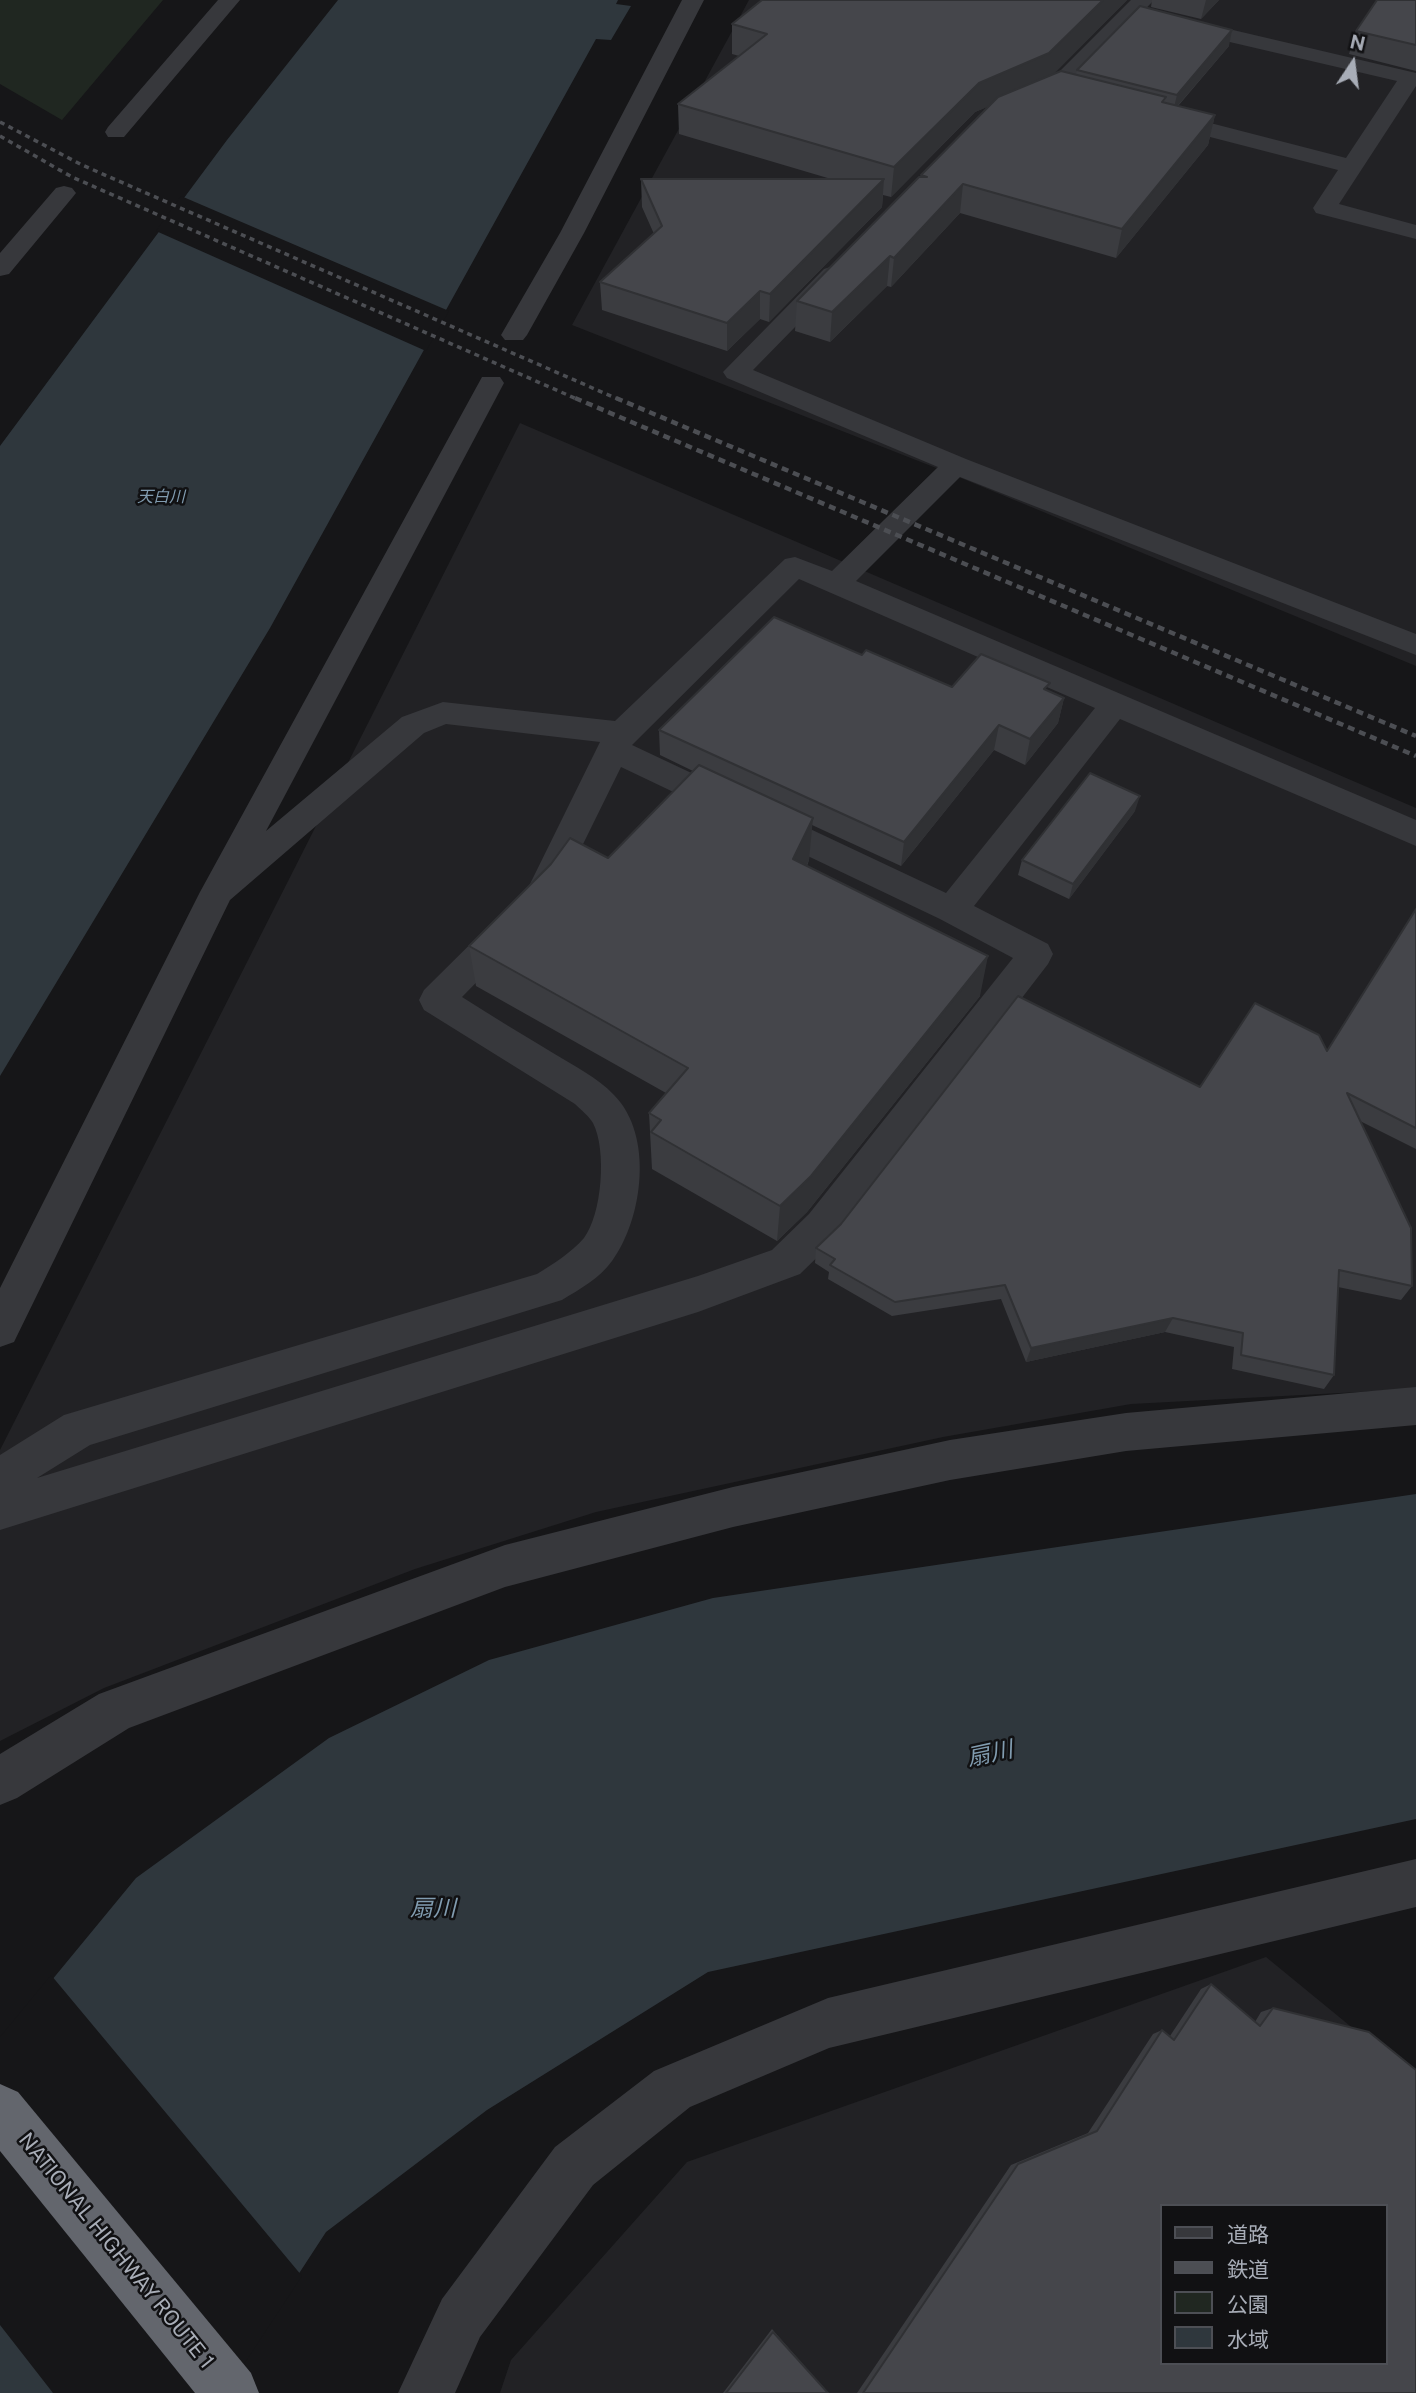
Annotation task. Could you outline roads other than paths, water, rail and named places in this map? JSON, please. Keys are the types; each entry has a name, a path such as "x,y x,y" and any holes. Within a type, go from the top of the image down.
{"highway":[{"name":"NATIONAL HIGHWAY ROUTE 1","path":"0,2110 231,2393"}],"street":[{"path":"116,132 229,0"},
{"path":"514,335 572,233 693,0"},
{"path":"1008,109 1054,90 1138,6 1409,78 1325,208 1416,232"},
{"path":"1054,90 1081,97"},
{"path":"1135,111 1351,166"},
{"path":"0,269 64,193"},
{"path":"851,255 736,372 956,465 1416,645"},
{"path":"0,1329 217,892 491,383"},
{"path":"837,583 956,465"},
{"path":"0,1478 79,1429 548,1288 580,1268 601,1246 613,1217 621,1171 618,1139 607,1113 588,1093 437,1000 542,894 617,741 795,566 1416,834"},
{"path":"952,910 1114,705"},
{"path":"0,1510 698,1294 786,1262 823,1226 1036,954 617,741 443,713 413,725 217,892"},
{"path":"0,1781 115,1710 505,1566 733,1507 950,1460 1126,1432 1416,1406"},
{"path":"426,2393 461,2318 574,2166 672,2089 828,2023 1416,1883"}],"water":[{"name":"天白川","path":"338,0 618,0 616,4 631,6 611,40 596,39 270,628 0,1076 0,446 227,140"},
{"name":"扇川","path":"1416,1494 1416,1819 708,1972 487,2110 326,2232 221,2393 0,2393 0,2043 136,1878 329,1738 489,1660 713,1598"}],"railway":[{"path":"0,122 82,165 620,400"},
{"path":"0,136 72,177 579,400"},
{"path":"575,398 1416,756"},
{"path":"616,398 1416,736"}]}
